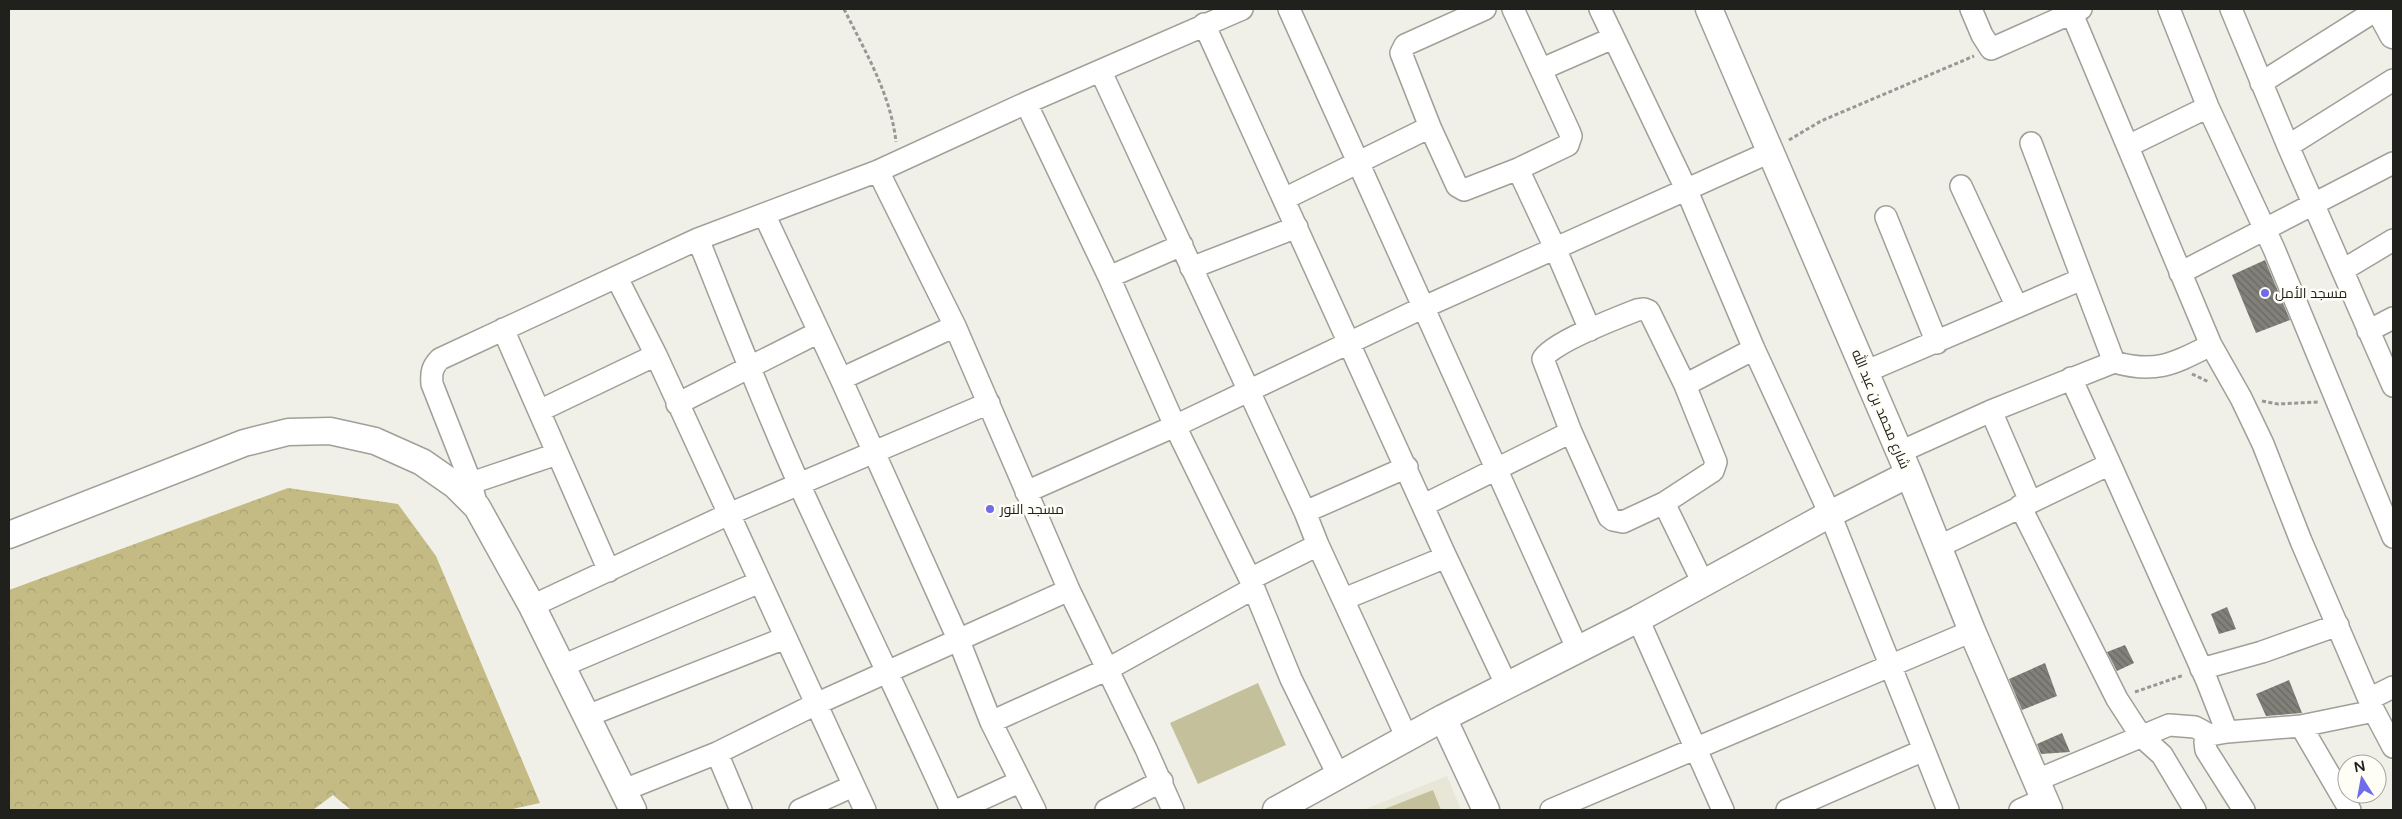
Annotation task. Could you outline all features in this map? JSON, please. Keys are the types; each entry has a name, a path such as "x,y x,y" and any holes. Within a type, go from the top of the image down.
{"street":[{"path":"1069,590 816,704 628,800 532,606 474,495 432,384 431,373 434,364 440,358 618,278 698,239 878,170 1026,103 1101,72 1204,24 1242,9"},
{"path":"1289,9 1422,308 1577,648"},
{"path":"1484,9 1448,16 1405,45 1401,53 1430,127 1460,189 1468,189 1518,169 1568,145 1570,141 1569,131 1513,9"},
{"path":"1600,9 1686,191 1754,349 1830,514 1948,810"},
{"name":"شارع محمد بن عبد الله","path":"1709,9 1904,463 1972,631 2043,796"},
{"path":"1971,9 1982,36 1991,49 2074,10 2210,345 2241,398 2262,444 2372,705 2393,747"},
{"path":"2169,9 2208,107 2266,230 2393,537"},
{"path":"2231,9 2261,84 2393,386"},
{"path":"2261,84 2386,17"},
{"path":"1204,24 1407,467 1446,557 1507,686"},
{"path":"1542,69 1613,38"},
{"path":"1101,72 1249,389 1407,738"},
{"path":"2288,146 2393,80"},
{"path":"1026,103 1109,277 1175,426 1252,583 1291,679 1339,776"},
{"path":"2128,146 2208,107"},
{"path":"1284,199 1430,127"},
{"path":"2032,143 2114,362"},
{"path":"1026,492 1175,426 1422,308 1770,152"},
{"path":"2180,273 2393,164"},
{"path":"1518,169 1555,248 1590,330"},
{"path":"878,170 955,326 1069,590 1162,781 1174,810"},
{"path":"1962,186 2017,307"},
{"path":"764,214 959,641 991,722 1019,782 1035,810"},
{"path":"1886,216 1937,343"},
{"path":"1191,268 1297,227"},
{"path":"698,239 749,368 800,484 889,672 951,810"},
{"path":"2343,270 2393,240"},
{"path":"1109,277 1182,245"},
{"path":"618,278 656,355 865,810"},
{"path":"1865,372 1937,343 2082,279"},
{"path":"1637,310 1649,311 1685,385 1714,455 1715,466 1713,471 1664,503 1623,522 1613,520 1609,517 1571,432 1544,359 1550,350 1590,330 1637,310"},
{"path":"2368,331 2393,318"},
{"path":"841,379 955,326"},
{"path":"502,329 609,571"},
{"path":"678,404 819,332"},
{"path":"1276,810 1443,718 1577,648 1638,619 1830,514 1904,463 1991,411 2114,362 2134,368 2157,368 2171,365 2210,345"},
{"path":"1685,385 1754,349"},
{"path":"539,411 656,355"},
{"path":"2071,378 2201,669 2218,733"},
{"path":"532,606 729,514 989,403"},
{"path":"1991,411 2025,503 2117,699 2141,736 2162,754 2195,810"},
{"path":"9,534 188,463 244,443 288,432 330,431 375,441 422,462 455,485 474,495"},
{"path":"1424,505 1571,432"},
{"path":"474,495 557,454"},
{"path":"1938,547 2025,503 2110,464"},
{"path":"1305,512 1407,467"},
{"path":"1664,503 1703,583"},
{"path":"991,722 1108,669 1318,545"},
{"path":"1344,599 1446,557"},
{"path":"562,666 760,582"},
{"path":"1638,619 1723,810"},
{"path":"2201,669 2262,652 2338,625"},
{"path":"1552,810 1576,806 1695,749 1972,631"},
{"path":"587,716 785,638"},
{"path":"2020,810 2141,736 2169,724 2195,727 2218,733 2301,726 2372,705 2393,687"},
{"path":"1443,718 1486,810"},
{"path":"2301,726 2350,810"},
{"path":"2218,733 2204,742 2206,750 2244,810"},
{"path":"1787,810 1924,750"},
{"path":"717,753 741,810"},
{"path":"1108,810 1162,781"},
{"path":"958,810 1019,782"},
{"path":"800,810 853,786"}],"path":[{"path":"844,9 880,83 895,136 898,161"},
{"path":"1770,152 1821,121 1991,49"},
{"path":"2117,699 2201,669"}],"shaded area":[{"path":"1258,683 1286,745 1198,784 1170,723"},
{"path":"1447,776 1461,810 1363,810"},
{"path":"1433,790 1441,810 1382,810"}],"green space":[{"path":"288,488 398,504 436,556 540,803 508,810 351,810 333,795 313,810 9,810 9,590"}],"building":[{"path":"2265,260 2290,320 2256,333 2232,275"},
{"path":"2227,607 2236,629 2219,634 2211,614"},
{"path":"2125,645 2134,663 2117,671 2107,652"},
{"path":"2045,663 2057,696 2022,710 2009,679"},
{"path":"2289,680 2302,713 2266,716 2256,694"},
{"path":"2062,733 2070,752 2041,754 2037,744"}],"place":[{"name":"مسجد الأمل","path":"2265,293"},
{"name":"مسجد النور","path":"990,509"}]}
